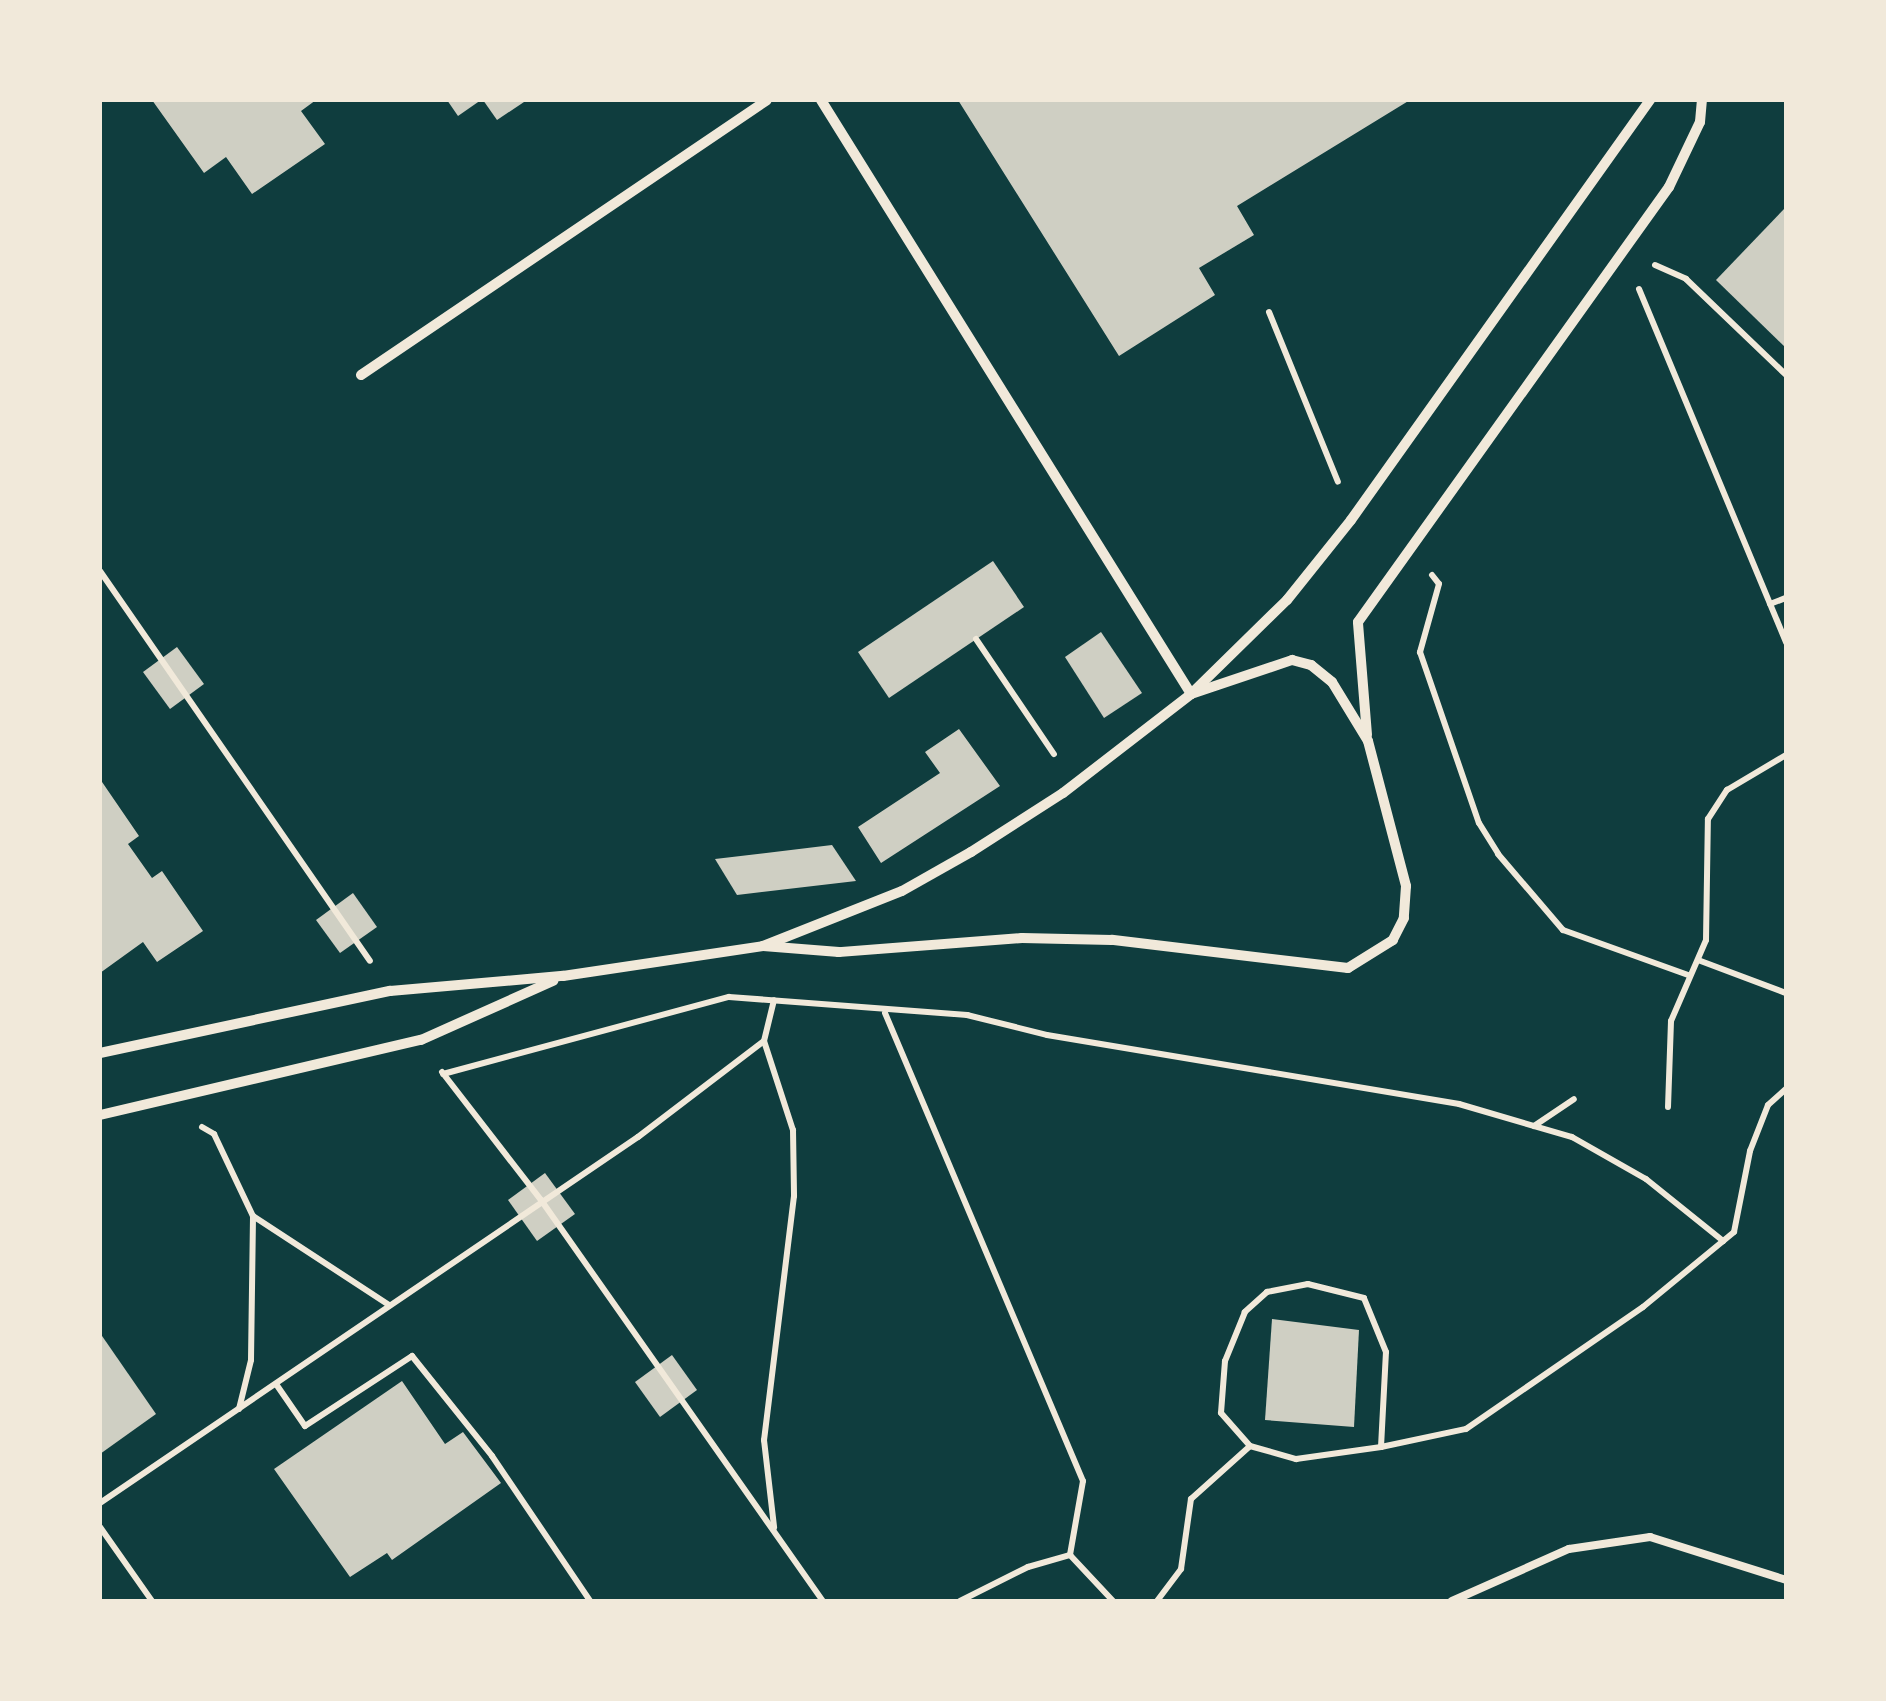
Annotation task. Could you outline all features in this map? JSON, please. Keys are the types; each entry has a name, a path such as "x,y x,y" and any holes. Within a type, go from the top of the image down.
{"street":[{"path":"361,375 767,100"},
{"path":"821,100 1191,694"},
{"path":"100,1053 390,991 563,976 763,946 902,891 1076,783 1191,694 1287,600 1361,507 1650,100"},
{"path":"763,946 838,952 1022,938 1112,940 1348,968 1393,940 1404,918 1406,886 1368,741 1358,622 1406,547 1669,187 1700,122 1702,100"},
{"path":"1191,694 1266,664 1312,665 1332,682 1368,741"},
{"path":"100,1115 421,1040 563,976"}],"lane":[{"path":"1452,1601 1569,1549 1650,1538 1786,1580"}],"path":[{"path":"1622,251 1686,279 1786,375"},
{"path":"1622,251 1786,642"},
{"path":"1270,312 1332,476 1361,507"},
{"path":"1406,547 1440,584 1420,652 1480,822 1498,854 1562,930 1688,975"},
{"path":"100,571 390,991"},
{"path":"1770,604 1786,598"},
{"path":"976,639 1076,783"},
{"path":"1668,1107 1672,1021 1688,975 1706,940 1708,819 1727,790 1786,755"},
{"path":"1698,960 1786,993"},
{"path":"443,1074 729,998 885,1013 967,1015 1047,1036 1459,1104 1572,1137 1646,1179 1724,1241"},
{"path":"774,1000 764,1041 793,1130 794,1196 764,1440 774,1528"},
{"path":"885,1013 1083,1481 1070,1555"},
{"path":"421,1040 541,1200 823,1601"},
{"path":"100,1503 638,1137 764,1041"},
{"path":"1381,1447 1386,1352 1364,1298 1308,1284 1267,1292 1244,1312 1225,1360 1222,1413 1250,1446 1296,1459 1381,1447 1466,1429 1643,1307 1734,1232 1750,1152 1768,1105 1786,1089"},
{"path":"1534,1126 1574,1098"},
{"path":"238,1410 251,1360 254,1216 389,1306"},
{"path":"276,1384 305,1426 412,1356 492,1456 590,1601"},
{"path":"1156,1601 1181,1569 1191,1499 1250,1446"},
{"path":"100,1526 152,1601"},
{"path":"960,1601 1028,1566 1070,1555"},
{"path":"1070,1555 1113,1601"}],"building":[{"path":"152,100 316,100 301,111 325,144 252,194 226,157 204,173"},
{"path":"447,100 481,100 458,116"},
{"path":"483,100 527,100 497,120"},
{"path":"958,100 1410,100 1237,206 1254,235 1199,268 1215,295 1119,356"},
{"path":"1786,207 1786,348 1716,280"},
{"path":"993,561 1024,607 889,698 858,652"},
{"path":"1101,632 1142,693 1104,718 1065,657"},
{"path":"177,647 204,684 170,709 143,672"},
{"path":"959,729 1000,786 881,863 858,827 940,773 925,752"},
{"path":"100,779 139,836 128,844 152,878 162,871 203,931 157,962 143,942 100,973"},
{"path":"832,845 856,881 737,895 715,859"},
{"path":"353,893 377,927 340,953 316,920"},
{"path":"545,1173 575,1214 537,1241 508,1200"},
{"path":"1272,1319 1359,1330 1354,1427 1265,1420"},
{"path":"100,1333 156,1414 100,1454"},
{"path":"672,1355 697,1390 660,1417 635,1382"},
{"path":"402,1381 445,1444 463,1432 501,1483 392,1560 387,1553 350,1577 274,1469"}]}
